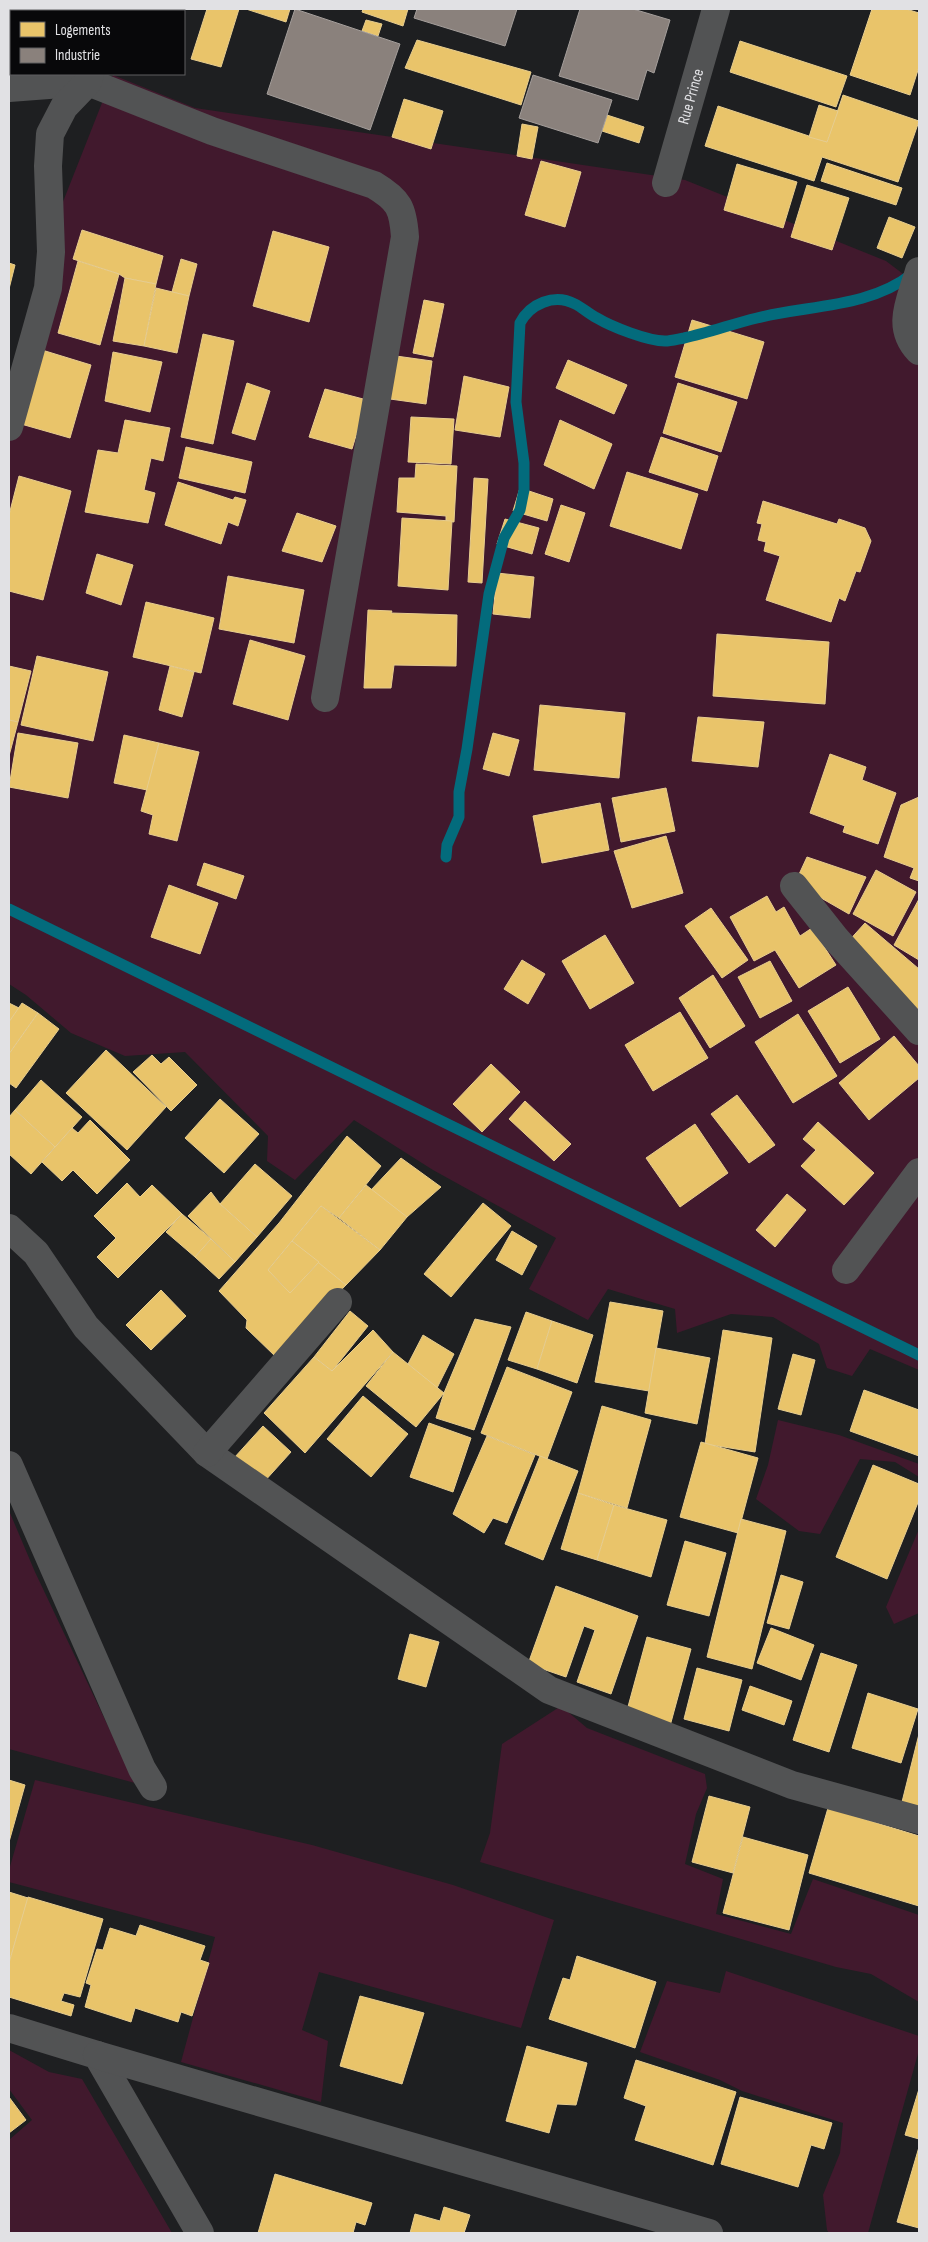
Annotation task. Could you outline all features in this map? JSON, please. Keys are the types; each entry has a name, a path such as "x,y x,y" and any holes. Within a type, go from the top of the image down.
{"street":[{"name":"Rue Prince","path":"666,183 716,9"},
{"path":"9,88 89,78 212,131 374,185 391,195 403,215 405,237 325,698"},
{"path":"9,427 48,288 51,252 48,166 50,134 64,107 89,78"},
{"path":"919,271 905,323 910,342 919,351"},
{"path":"794,886 836,939 919,1031"},
{"path":"846,1270 919,1172"},
{"path":"9,1228 36,1253 86,1327 207,1453 549,1690 792,1786 919,1820"},
{"path":"207,1453 338,1302"},
{"path":"9,1464 142,1770 153,1786"},
{"path":"9,2028 709,2233"},
{"path":"97,2055 200,2233"}],"shaded area":[{"path":"113,75 195,108 685,180 886,261 919,286 919,1370 870,1349 852,1376 827,1368 819,1344 773,1317 731,1314 677,1333 675,1309 608,1289 588,1320 529,1289 556,1238 433,1170 354,1120 295,1180 267,1161 268,1136 185,1052 125,1056 71,1033 26,995 9,984 9,427 57,217"},
{"path":"778,1420 839,1435 919,1464 919,1477 895,1462 860,1459 820,1534 799,1531 756,1499 768,1465"},
{"path":"10,1513 35,1572 135,1783 9,1749"},
{"path":"919,1529 919,1613 894,1624 886,1607"},
{"path":"561,1706 587,1728 705,1774 707,1788 696,1814 685,1864 723,1879 716,1914 791,1934 813,1879 919,1915 919,2002 871,1974 836,1967 480,1862 490,1833 502,1744"},
{"path":"35,1780 312,1845 453,1885 554,1920 521,2028 319,1972 302,2030 328,2041 321,2102 181,2062 215,1937 9,1882 9,1870"},
{"path":"726,1971 919,2036 919,2050 868,2233 829,2233 827,2230 823,2195 840,2153 843,2123 742,2091 720,2080 640,2052 667,1981 720,1993"},
{"path":"9,2050 49,2072 82,2079 172,2233 9,2233 9,2140 32,2120 9,2089"}],"building: Logements":[{"path":"207,9 239,9 221,67 191,59"},
{"path":"246,9 290,9 286,22"},
{"path":"363,9 408,9 403,26 362,12"},
{"path":"872,9 906,9 919,13 919,67 910,95 850,75"},
{"path":"366,20 382,24 378,36 362,31"},
{"path":"417,40 531,72 521,105 405,68"},
{"path":"740,41 847,76 836,107 730,72"},
{"path":"843,95 919,121 898,182 822,157 814,181 705,146 718,106 827,142"},
{"path":"404,99 443,111 431,149 392,137"},
{"path":"819,105 838,111 827,142 809,137"},
{"path":"607,115 644,127 639,143 602,131"},
{"path":"522,124 538,127 532,159 517,156"},
{"path":"541,161 581,172 565,227 525,215"},
{"path":"827,163 902,188 896,205 821,181"},
{"path":"737,164 797,182 783,228 724,210"},
{"path":"807,185 849,198 832,250 791,237"},
{"path":"889,217 915,227 902,258 877,248"},
{"path":"82,230 163,256 156,284 125,278 119,274 73,259"},
{"path":"273,231 329,247 309,322 253,306"},
{"path":"181,259 197,264 189,296 172,292"},
{"path":"78,261 119,274 100,345 58,333"},
{"path":"9,263 15,265 9,289"},
{"path":"125,278 156,284 144,346 113,341"},
{"path":"156,288 189,296 177,353 144,346"},
{"path":"424,300 444,304 433,357 413,353"},
{"path":"692,320 764,342 747,399 675,377"},
{"path":"203,334 234,341 213,444 181,437"},
{"path":"42,350 91,365 70,438 21,424"},
{"path":"113,352 162,362 150,412 105,401"},
{"path":"396,356 432,361 426,404 390,399"},
{"path":"568,360 627,385 614,414 556,388"},
{"path":"464,376 509,387 500,437 455,430"},
{"path":"247,383 270,391 255,440 232,433"},
{"path":"678,383 737,402 721,452 663,433"},
{"path":"325,389 367,400 352,449 309,437"},
{"path":"411,417 454,419 451,464 408,462"},
{"path":"125,420 170,428 163,461 151,458 144,490 155,493 148,523 85,512 98,450 118,453"},
{"path":"560,420 612,444 594,489 544,465"},
{"path":"661,437 718,456 707,491 649,472"},
{"path":"186,447 252,462 245,493 179,478"},
{"path":"416,464 457,466 454,522 446,521 446,516 397,512 399,478 415,478"},
{"path":"627,472 698,494 681,549 610,526"},
{"path":"19,476 71,491 43,600 9,591 9,515"},
{"path":"474,478 488,479 482,583 468,582"},
{"path":"178,482 233,500 235,497 246,500 238,526 228,522 221,544 165,525"},
{"path":"520,488 553,499 547,521 513,511"},
{"path":"763,501 837,524 839,519 865,528 871,541 860,572 856,571 845,601 839,598 831,622 766,600 780,556 764,551 766,542 758,540 762,524 757,523"},
{"path":"561,505 585,513 569,562 545,554"},
{"path":"297,513 336,526 322,562 282,551"},
{"path":"402,518 452,521 448,590 398,586"},
{"path":"505,519 539,528 532,554 497,544"},
{"path":"97,554 133,565 121,605 86,593"},
{"path":"497,573 534,577 530,618 493,614"},
{"path":"228,576 304,590 294,643 219,629"},
{"path":"146,602 214,618 201,673 133,657"},
{"path":"368,610 392,611 391,613 457,615 456,666 394,665 391,688 364,688"},
{"path":"717,634 829,642 825,704 713,696"},
{"path":"250,640 305,656 288,720 233,704"},
{"path":"37,656 108,672 93,741 21,725"},
{"path":"9,666 31,671 18,722 9,720"},
{"path":"170,666 194,672 182,717 159,710"},
{"path":"540,705 625,713 619,778 534,770"},
{"path":"698,717 764,722 758,767 692,761"},
{"path":"9,720 18,722 9,756"},
{"path":"18,733 78,743 68,798 9,787"},
{"path":"493,733 519,740 509,776 483,769"},
{"path":"124,735 159,743 147,790 114,783"},
{"path":"159,743 199,752 177,841 149,834 153,815 141,811"},
{"path":"830,754 866,767 862,780 896,793 878,844 843,832 845,826 810,813"},
{"path":"666,788 675,831 621,842 612,798"},
{"path":"919,797 919,881 910,878 914,868 884,857 901,805"},
{"path":"600,803 609,850 542,863 533,816"},
{"path":"666,836 683,893 632,908 614,851"},
{"path":"807,857 866,877 849,914 795,883"},
{"path":"204,863 244,876 236,899 197,885"},
{"path":"876,870 916,892 893,936 853,914"},
{"path":"169,885 218,903 200,954 151,937"},
{"path":"767,896 776,912 784,907 800,936 812,928 836,965 799,988 775,950 754,961 730,917"},
{"path":"919,899 919,960 894,945"},
{"path":"711,908 748,960 722,978 685,926"},
{"path":"865,923 919,969 919,1025 846,944"},
{"path":"605,935 634,983 590,1009 562,961"},
{"path":"522,960 545,974 528,1004 504,989"},
{"path":"770,961 792,1001 760,1018 738,977"},
{"path":"713,975 745,1026 710,1048 679,998"},
{"path":"848,987 880,1039 840,1063 808,1011"},
{"path":"9,1003 19,1008 9,1022"},
{"path":"22,1003 38,1013 9,1054 9,1022"},
{"path":"680,1012 708,1058 653,1091 625,1045"},
{"path":"38,1013 59,1029 16,1088 9,1083 9,1054"},
{"path":"798,1014 837,1076 793,1103 755,1042"},
{"path":"894,1036 919,1066 919,1078 869,1120 839,1083"},
{"path":"106,1050 166,1107 127,1150 66,1093"},
{"path":"152,1055 161,1064 169,1057 197,1085 171,1111 133,1072"},
{"path":"491,1064 520,1092 482,1132 453,1104"},
{"path":"41,1080 82,1117 55,1147 15,1110"},
{"path":"737,1095 775,1145 749,1163 711,1114"},
{"path":"220,1099 259,1134 224,1173 185,1138"},
{"path":"525,1101 571,1144 554,1161 509,1119"},
{"path":"15,1110 55,1147 31,1174 9,1154 9,1117"},
{"path":"90,1120 130,1160 97,1194 73,1170 62,1181 42,1162 72,1128 78,1133"},
{"path":"818,1122 874,1173 844,1205 801,1166 816,1150 803,1139"},
{"path":"695,1124 728,1173 680,1207 646,1158"},
{"path":"347,1136 381,1166 339,1218 321,1206 268,1270 290,1293 319,1262 346,1285 276,1357 246,1328 247,1320 219,1291 279,1223"},
{"path":"401,1158 441,1187 407,1217 371,1190"},
{"path":"255,1164 292,1196 257,1237 220,1204"},
{"path":"127,1183 140,1197 152,1185 182,1214 118,1278 97,1257 116,1238 94,1216"},
{"path":"366,1185 407,1217 380,1250 339,1218"},
{"path":"211,1192 220,1204 257,1237 235,1262 188,1216"},
{"path":"787,1194 806,1210 775,1247 756,1230"},
{"path":"483,1203 511,1226 451,1297 424,1274"},
{"path":"321,1206 380,1250 346,1285 292,1241"},
{"path":"182,1214 211,1239 195,1257 166,1232"},
{"path":"512,1231 537,1246 522,1275 496,1260"},
{"path":"211,1239 235,1262 219,1279 195,1257"},
{"path":"292,1241 319,1262 290,1293 268,1270"},
{"path":"161,1290 186,1316 151,1350 126,1325"},
{"path":"610,1302 663,1311 649,1391 595,1382"},
{"path":"350,1311 368,1326 332,1371 314,1357"},
{"path":"526,1312 552,1321 537,1369 508,1360"},
{"path":"475,1319 511,1327 474,1430 436,1418 444,1393"},
{"path":"552,1321 593,1335 577,1383 537,1369"},
{"path":"373,1330 393,1352 305,1453 264,1413 314,1357 332,1371"},
{"path":"723,1330 772,1338 755,1452 705,1444"},
{"path":"423,1335 454,1354 437,1388 408,1364"},
{"path":"656,1348 710,1358 697,1424 645,1413"},
{"path":"393,1352 444,1393 416,1427 366,1386"},
{"path":"793,1354 815,1360 801,1415 778,1409"},
{"path":"507,1367 572,1392 547,1459 481,1433"},
{"path":"864,1390 919,1410 919,1456 850,1431"},
{"path":"363,1396 408,1434 371,1477 327,1439"},
{"path":"602,1406 651,1420 627,1508 578,1493"},
{"path":"429,1423 471,1438 453,1492 410,1477"},
{"path":"263,1426 291,1452 263,1483 234,1458"},
{"path":"487,1436 535,1455 507,1523 493,1518 484,1533 453,1514"},
{"path":"701,1442 758,1458 738,1533 680,1517"},
{"path":"540,1456 578,1471 543,1560 505,1544"},
{"path":"873,1465 919,1484 919,1500 887,1579 836,1557"},
{"path":"578,1493 614,1505 597,1560 561,1549"},
{"path":"614,1505 667,1520 651,1577 597,1560"},
{"path":"741,1519 786,1531 752,1669 707,1657"},
{"path":"685,1541 726,1553 709,1616 667,1605"},
{"path":"781,1575 803,1582 789,1629 767,1623"},
{"path":"556,1586 638,1616 611,1694 577,1682 595,1630 584,1626 566,1677 528,1664"},
{"path":"771,1628 814,1645 801,1680 757,1663"},
{"path":"410,1634 439,1642 426,1687 398,1679"},
{"path":"647,1637 691,1649 670,1726 626,1714"},
{"path":"821,1653 857,1665 829,1752 793,1740"},
{"path":"697,1668 742,1680 729,1731 684,1719"},
{"path":"750,1686 792,1701 784,1725 742,1710"},
{"path":"868,1693 918,1709 901,1763 852,1748"},
{"path":"919,1734 919,1811 901,1806"},
{"path":"9,1780 25,1785 9,1842"},
{"path":"709,1796 750,1807 733,1873 692,1862"},
{"path":"828,1808 919,1836 919,1906 809,1873"},
{"path":"743,1837 808,1855 789,1930 723,1913"},
{"path":"9,1892 28,1898 9,1963"},
{"path":"28,1897 103,1919 80,1997 64,1993 61,2001 74,2005 71,2016 9,1997 9,1963"},
{"path":"140,1925 205,1946 200,1960 209,1963 192,2016 181,2012 178,2022 135,2008 131,2022 85,2007 91,1985 86,1983 97,1949 103,1950 110,1928 136,1936"},
{"path":"577,1956 656,1982 635,2048 549,2019 563,1978 570,1980"},
{"path":"360,1996 424,2013 402,2084 340,2066"},
{"path":"527,2046 587,2063 576,2105 557,2104 549,2133 506,2121"},
{"path":"636,2060 736,2092 713,2165 635,2140 646,2106 624,2098"},
{"path":"919,2089 919,2139 905,2135"},
{"path":"9,2097 26,2120 9,2133"},
{"path":"740,2097 832,2123 824,2149 811,2145 798,2187 721,2164"},
{"path":"919,2147 919,2228 897,2222"},
{"path":"275,2174 372,2203 365,2225 356,2222 353,2233 258,2233"},
{"path":"444,2207 470,2215 464,2233 410,2233 415,2214 440,2221"}],"building: Industrie":[{"path":"295,9 400,44 370,130 267,94"},
{"path":"417,9 517,9 505,46 414,18"},
{"path":"580,9 633,9 670,20 654,73 647,70 638,100 559,76"},
{"path":"533,75 612,100 598,143 519,118"}],"waterway":[{"path":"446,857 447,845 459,817 459,792 489,594 504,538 520,510 524,490 524,463 516,402 520,323 524,316 543,302 551,300 567,301 604,322 621,329 649,339 670,341 757,318 858,299 895,285 912,274"},
{"path":"9,909 919,1355"}]}
